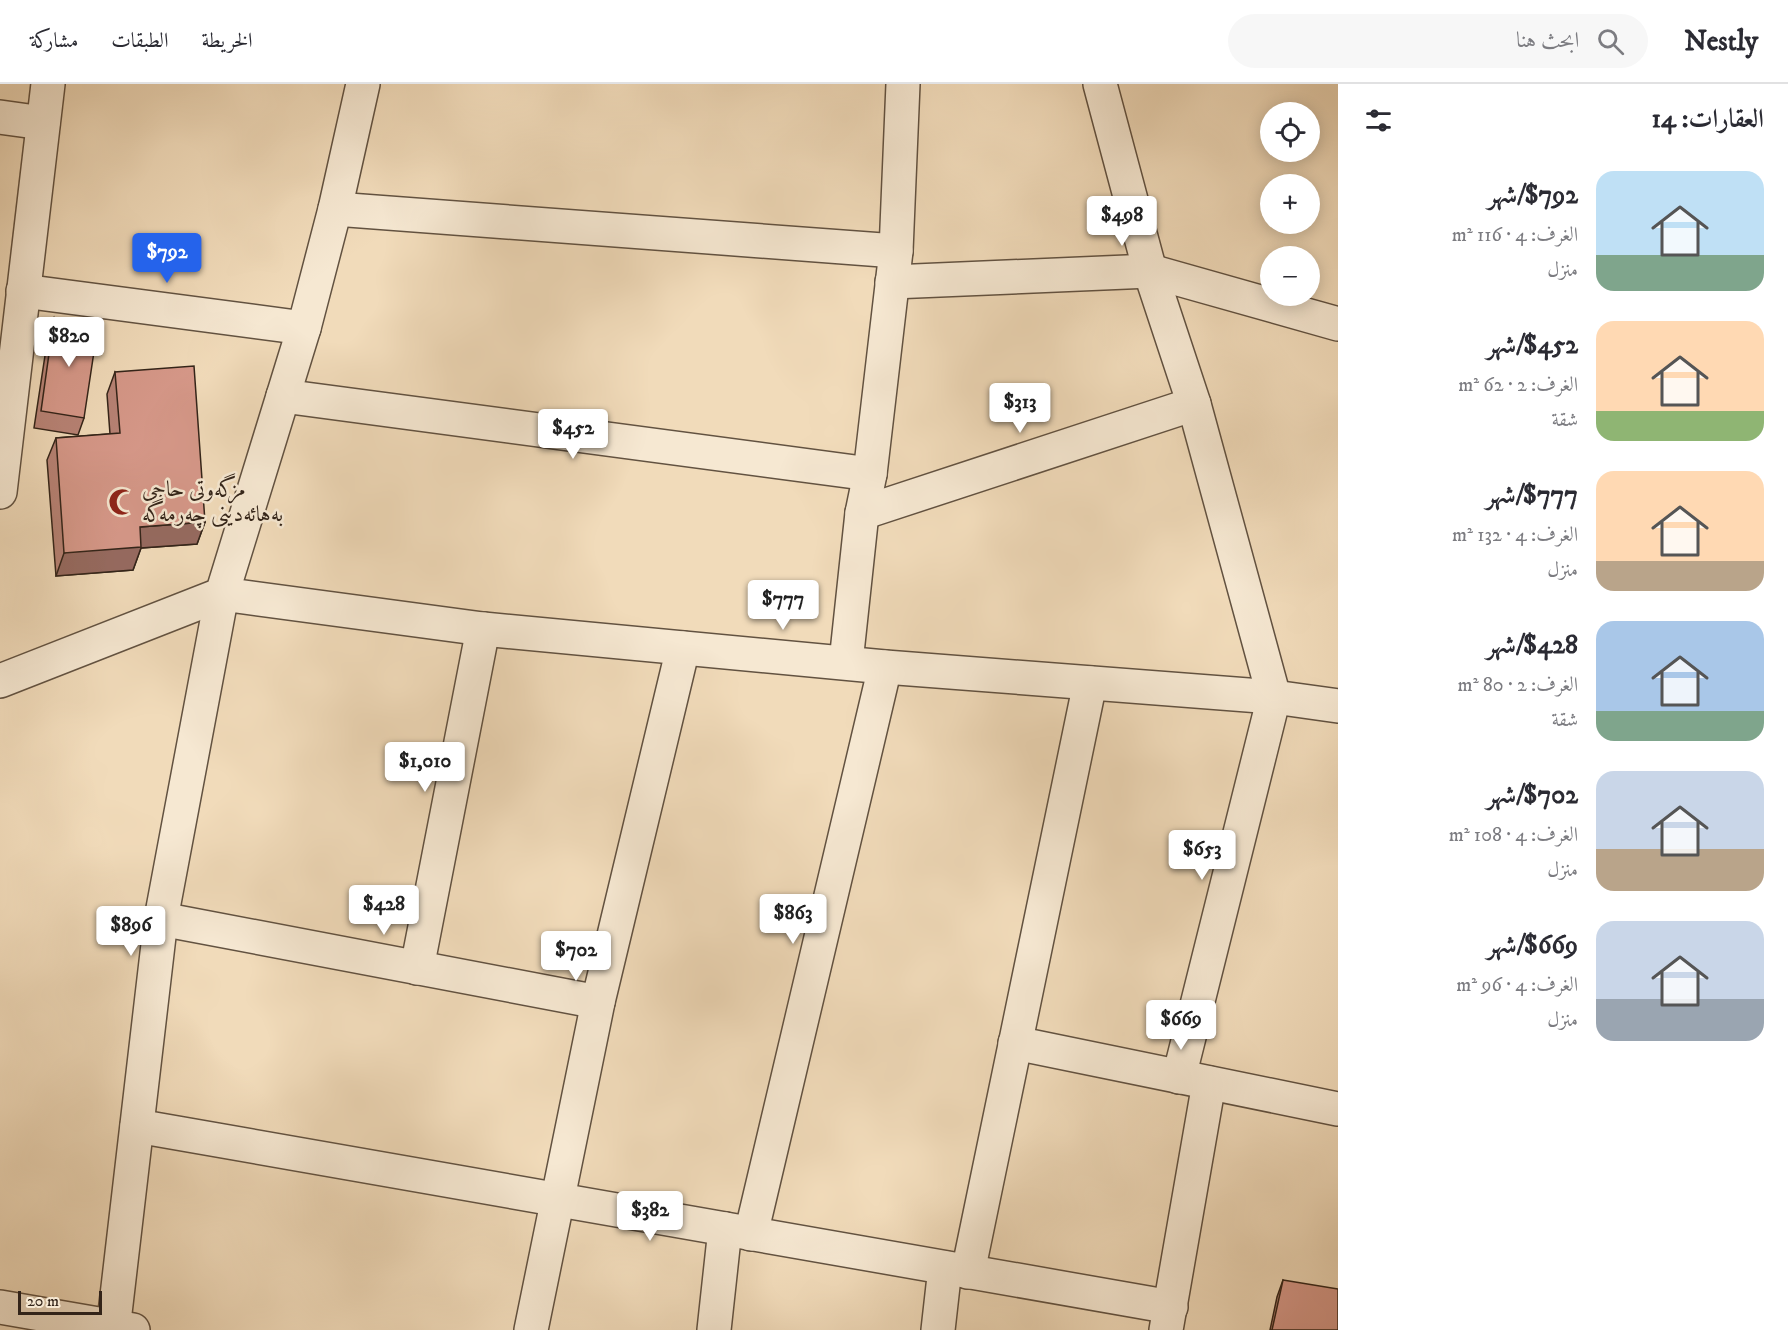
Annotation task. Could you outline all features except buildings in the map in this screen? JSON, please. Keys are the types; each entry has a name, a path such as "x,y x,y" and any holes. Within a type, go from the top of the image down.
{"street":[{"path":"0,492 9,328 23,291 48,84"},
{"path":"0,1307 120,1329 137,1126 161,919 222,594 304,328 335,209 363,84"},
{"path":"846,662 862,513 870,474 894,267 903,84"},
{"path":"137,1126 957,1270 1169,1318 1194,1080 1274,697 1194,404 1150,271 1100,84"},
{"path":"0,117 43,123"},
{"path":"335,209 894,267 1150,271 1338,324"},
{"path":"23,291 304,328"},
{"path":"283,396 870,474"},
{"path":"862,513 1194,404"},
{"path":"0,681 222,594 483,629 885,667 1274,697 1338,706"},
{"path":"417,968 483,629"},
{"path":"531,1330 598,1002 683,648"},
{"path":"714,1330 885,667"},
{"path":"938,1330 957,1270 1015,1043 1090,683"},
{"path":"161,919 598,1002"},
{"path":"1015,1043 1338,1109"}],"place":[{"name":"مزگەوتی حاجی بەهائەدینی چەرمەگە","path":"122,502"}]}
